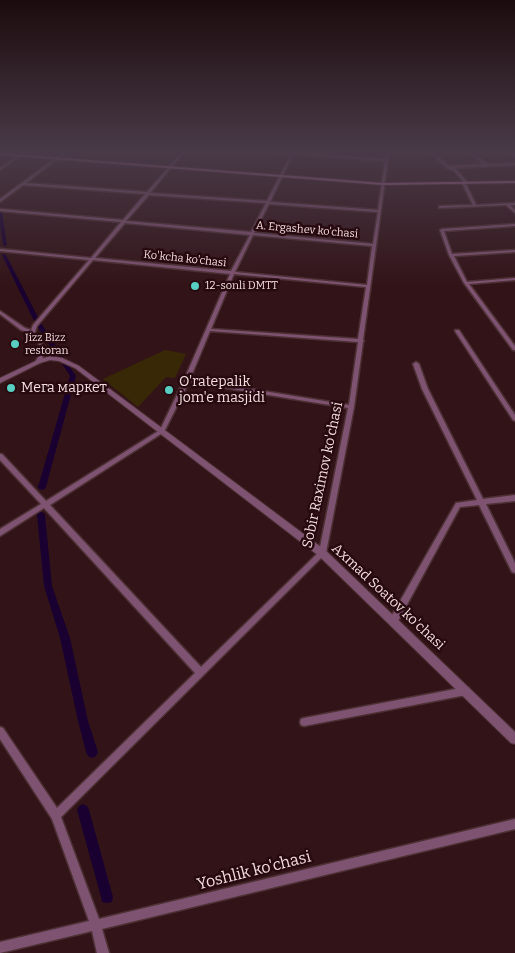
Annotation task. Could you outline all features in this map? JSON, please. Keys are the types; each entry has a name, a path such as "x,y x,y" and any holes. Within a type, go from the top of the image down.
{"street":[{"path":"33,332 91,259 145,196"},
{"path":"180,196 379,211"},
{"path":"0,533 162,431 187,380 232,272 253,234 270,196"},
{"name":"Sobir Raximov ko'chasi","path":"56,816 322,553 362,342 381,196"},
{"path":"471,196 475,206"},
{"path":"507,204 515,212"},
{"path":"440,207 515,204"},
{"name":"A. Ergashev ko'chasi","path":"1,211 374,245"},
{"path":"515,225 442,230 451,255 466,283 515,349"},
{"name":"Ko'kcha ko'chasi","path":"0,250 369,286"},
{"path":"451,255 515,251"},
{"path":"466,283 515,279"},
{"path":"0,312 24,329 33,332 45,350 38,362 0,381"},
{"path":"209,330 362,342"},
{"path":"457,331 515,419"},
{"name":"Axmad Soatov ko'chasi","path":"38,362 50,358 62,360 77,367 322,553 394,620 515,739"},
{"path":"416,364 426,389 515,570"},
{"path":"187,380 351,407"},
{"path":"0,456 200,672"},
{"path":"394,620 458,506 515,498"},
{"path":"304,722 467,691"},
{"path":"0,731 56,816 96,926 103,953"},
{"name":"Yoshlik ko'chasi","path":"0,948 515,824"}],"shaded area":[{"path":"165,350 186,354 175,378 166,377 138,407 103,379"}],"waterway":[{"path":"0,211 5,245"},
{"path":"4,255 38,323 73,376 42,487"},
{"path":"41,515 48,586 65,638 83,721 92,752"},
{"path":"83,810 107,897"}],"place":[{"name":"12-sonli DMTT","path":"195,286"},
{"name":"Jizz Bizz restoran","path":"15,344"},
{"name":"Мега маркет","path":"11,388"},
{"name":"O'ratepalik jom'e masjidi","path":"169,390"}]}
